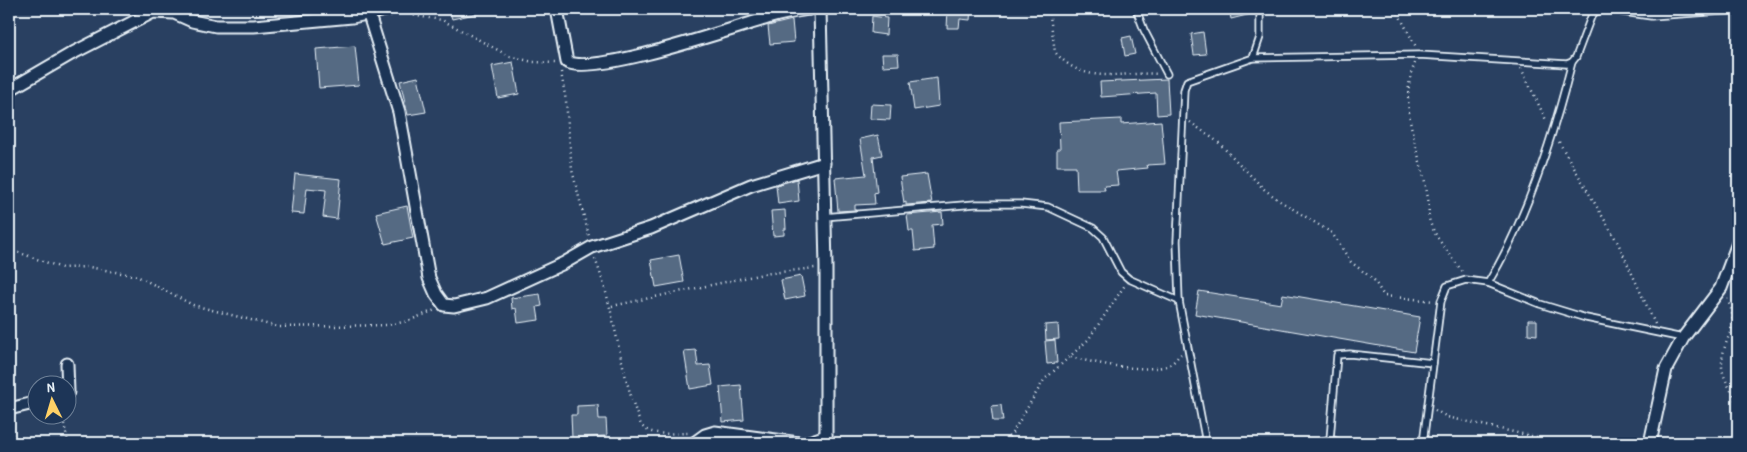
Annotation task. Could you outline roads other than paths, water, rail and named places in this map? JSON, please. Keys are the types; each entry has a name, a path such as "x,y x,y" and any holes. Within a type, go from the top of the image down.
{"street":[{"path":"9,90 71,54 153,12 174,13 203,24 237,26 369,15 390,9"},
{"path":"557,9 567,62 580,66 644,54 731,31 772,16 809,9"},
{"path":"806,443 826,440 826,267 820,9"},
{"path":"369,15 399,112 429,278 444,306 454,306 488,298 564,263 592,247 651,228 751,185 824,163"},
{"path":"1650,443 1666,369 1683,338 1721,288 1738,243"},
{"path":"67,364 67,374"},
{"path":"9,409 28,404"},
{"path":"695,438 715,432 799,443"}],"lane":[{"path":"1136,9 1144,30 1167,74"},
{"path":"1253,58 1260,37 1260,9"},
{"path":"1488,283 1508,251 1553,130 1572,62 1591,17 1595,12 1602,9 1651,16 1738,10"},
{"path":"1206,443 1178,300 1177,240 1186,81 1253,58 1419,55 1572,62"},
{"path":"824,217 975,204 1020,204 1048,207 1093,228 1102,237 1121,272 1129,280 1178,300"},
{"path":"1423,443 1441,301 1447,286 1466,280 1488,283 1540,304 1586,318 1683,338"},
{"path":"1330,438 1337,355 1350,354 1433,363"},
{"path":"1316,443 1330,438 1341,443"}]}
